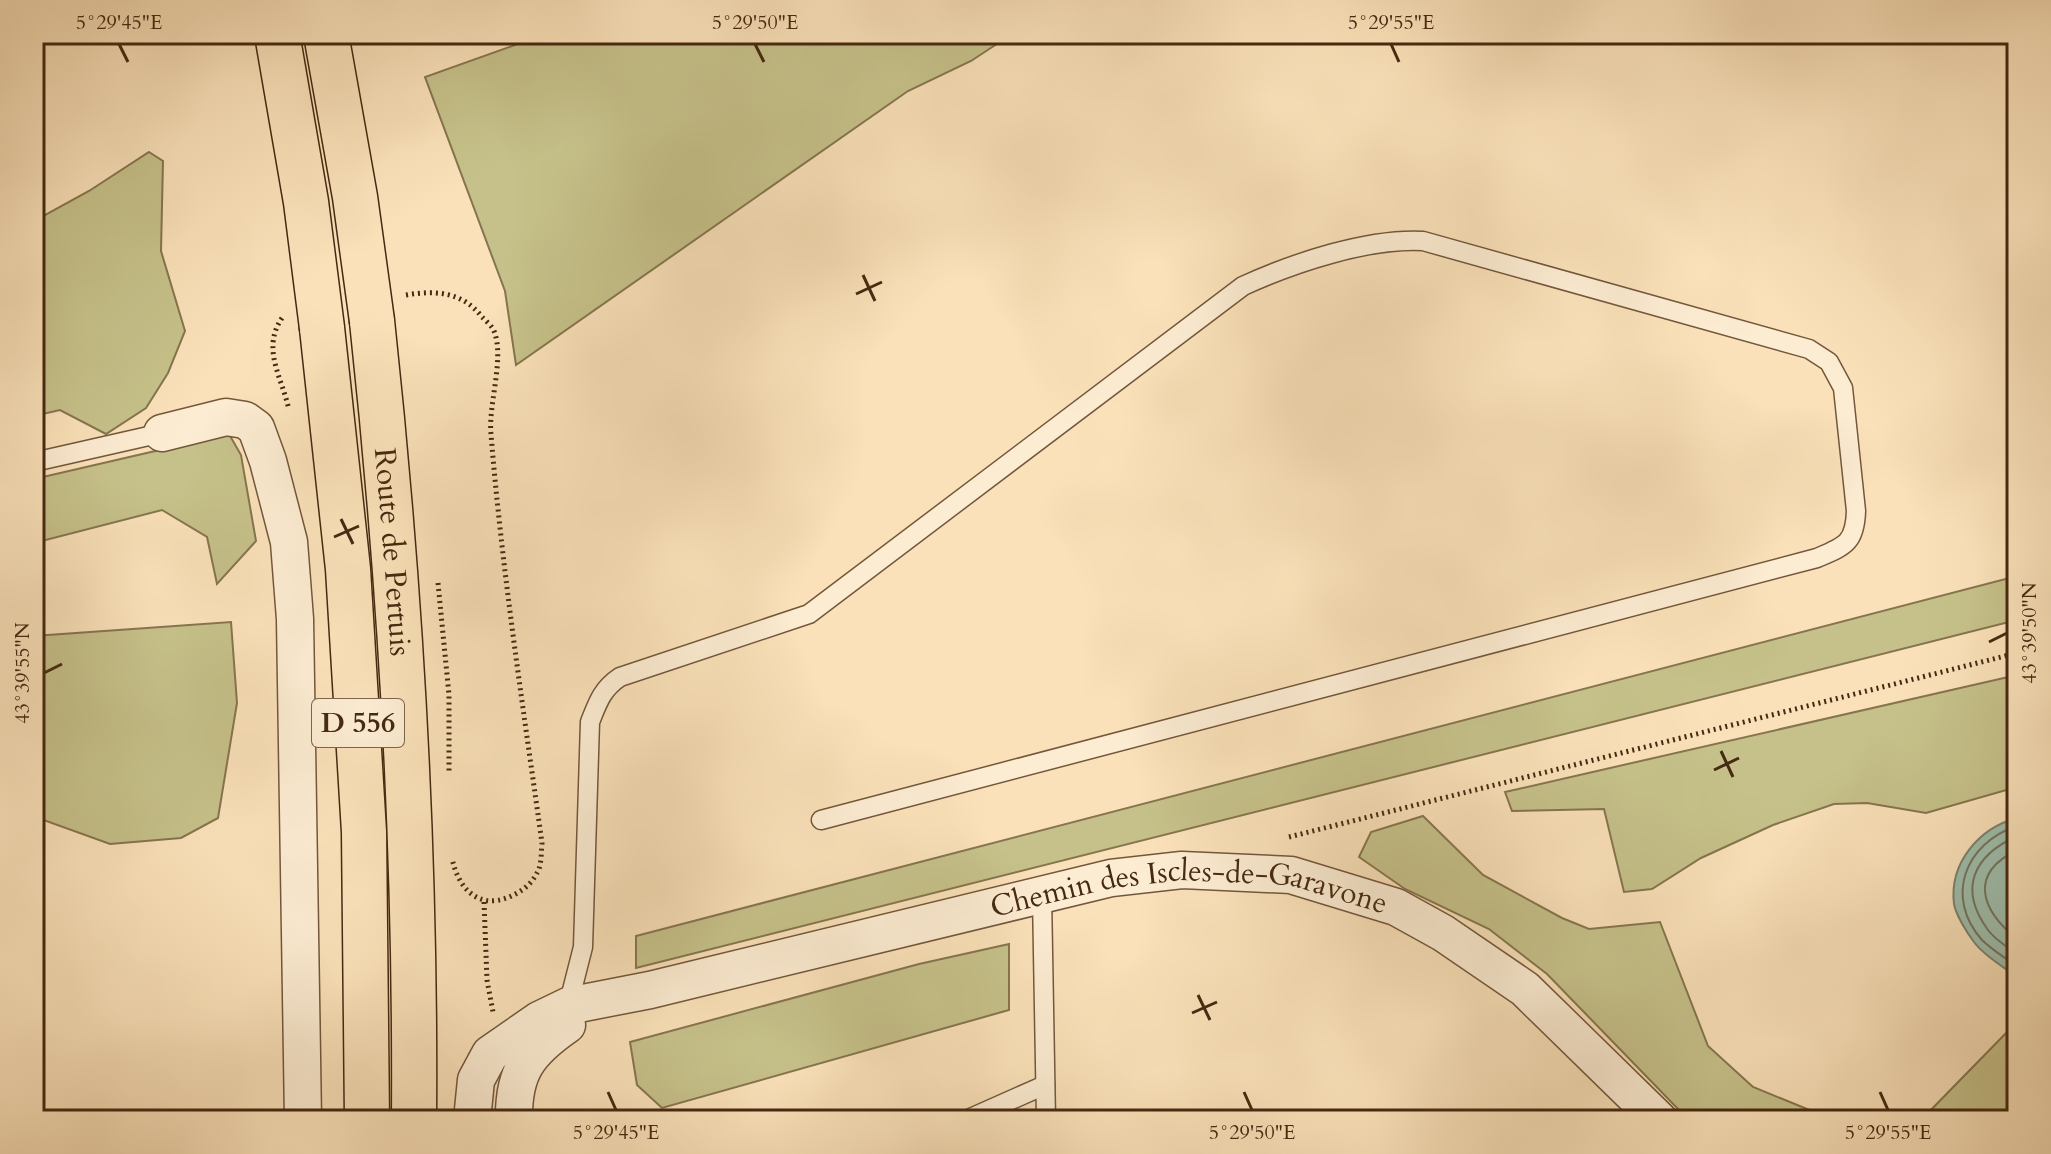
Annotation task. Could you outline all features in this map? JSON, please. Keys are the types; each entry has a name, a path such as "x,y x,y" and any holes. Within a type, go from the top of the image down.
{"main road":[{"name":"Route de Pertuis","path":"277,34 306,202 348,569 363,816 367,1120"},
{"name":"Route de Pertuis","path":"326,34 355,197 389,475 407,720 414,1120"}],"street":[{"path":"162,433 226,417 245,420 256,428 289,542 296,650 303,1120"},
{"name":"Chemin des Iscles-de-Garavone","path":"650,990 1111,878 1182,870 1291,875 1396,907 1443,933 1525,989 1659,1120"},
{"path":"472,1120 476,1080 490,1054 498,1048 539,1020 568,1006 650,990"},
{"path":"514,1120 514,1097 522,1066 543,1041 574,1021 650,990"}],"lane":[{"path":"568,1006 583,947 590,722 600,694 607,686 620,677 809,614 1243,286 1275,271 1373,244 1396,239 1423,241 1809,349 1829,362 1843,388 1856,511 1855,530 1843,547 1787,566 821,820"},
{"path":"34,462 162,433"},
{"path":"1042,896 1046,1120"},
{"path":"966,1120 1045,1085"}],"path":[{"path":"1244,871 1284,839 2017,653"},
{"path":"484,902 487,980 498,1048"}],"shaded area":[{"path":"546,34 1012,34 971,61 908,91 516,365 505,291 425,77"},
{"path":"149,152 163,161 161,251 185,331 168,373 146,408 106,434 60,410 34,416 34,221 89,191"},
{"path":"229,434 241,455 256,541 217,584 207,537 162,510 34,543 34,479"},
{"path":"2017,576 2017,620 636,968 636,936"},
{"path":"231,622 237,703 218,818 181,838 110,844 41,819 34,822 34,636"},
{"path":"2017,675 2017,787 1926,813 1867,803 1834,804 1773,825 1701,858 1652,889 1624,892 1604,809 1512,811 1505,792"},
{"path":"1423,816 1483,875 1562,918 1589,929 1660,922 1708,1046 1753,1087 1834,1120 1694,1120 1678,1109 1547,974 1489,929 1405,889 1359,857 1371,832"},
{"path":"1009,944 1009,1010 662,1108 637,1085 630,1042 919,964"},
{"path":"2010,1029 2017,1033 2017,1119 1921,1120"}],"water":[{"path":"2017,818 2017,977 1983,952 1971,938 1955,908 1954,889 1956,875 1969,849 1990,830"}]}
